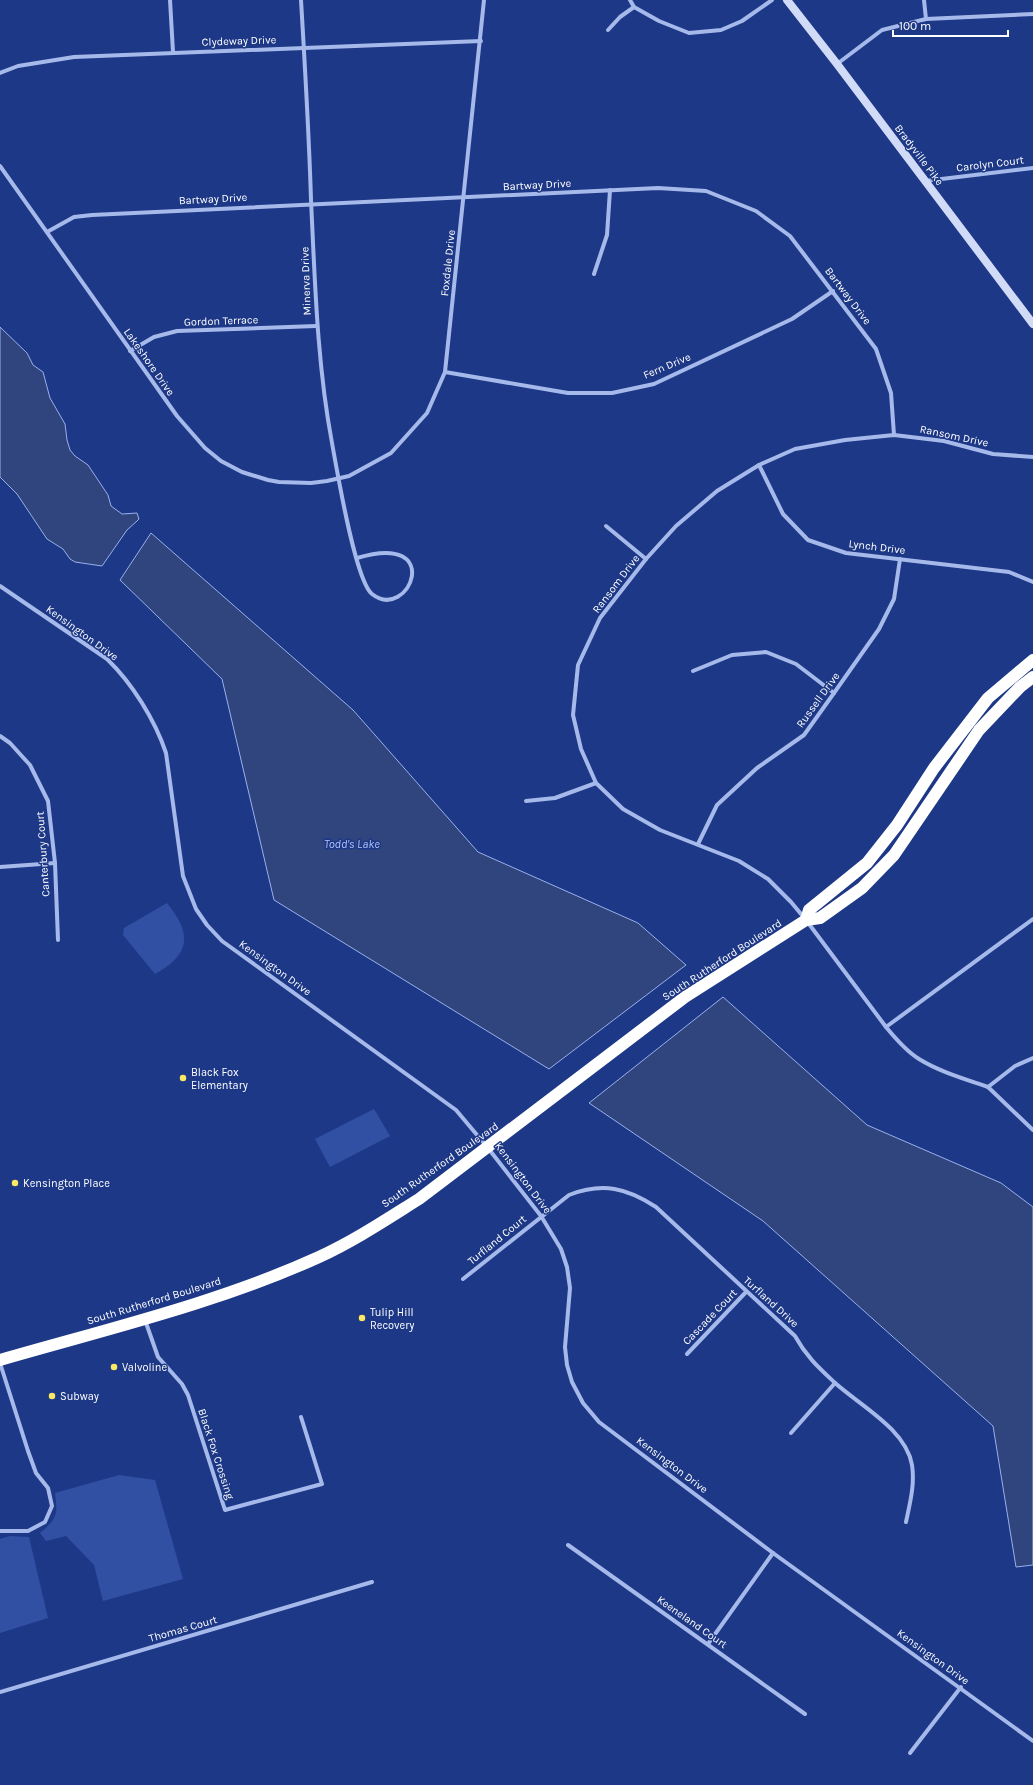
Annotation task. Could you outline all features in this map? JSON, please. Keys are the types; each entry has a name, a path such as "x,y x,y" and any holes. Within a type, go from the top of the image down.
{"highway":[{"name":"South Rutherford Boulevard","path":"806,920 809,910 867,863 897,825 934,768 988,698 1033,660"},
{"name":"South Rutherford Boulevard","path":"0,1362 214,1297 270,1277 321,1256 374,1227 419,1199 685,997 806,920 820,918 862,888 894,854 979,730 1020,687 1033,677"}],"main road":[{"name":"Bradyville Pike","path":"786,0 837,64 1033,324"}],"street":[{"path":"170,0 173,52"},
{"name":"Minerva Drive","path":"301,0 316,326 324,399 339,479 357,558 365,585 370,592 377,597 386,599 395,598 411,584 413,575 411,568 408,561 401,556 383,552 357,558"},
{"name":"Foxdale Drive","path":"339,479 354,474 391,453 426,413 445,372 484,0"},
{"path":"630,0 634,7 659,21 689,33 721,30 742,21 772,0"},
{"path":"924,0 926,19"},
{"path":"608,30 620,17 634,7"},
{"path":"837,64 882,30 926,19 1033,14"},
{"name":"Clydeway Drive","path":"0,72 18,66 74,57 481,40"},
{"name":"Lakeshore Drive","path":"0,166 130,351 186,428 205,448 221,461 242,472 268,480 310,483 339,479"},
{"name":"Carolyn Court","path":"924,181 1033,168"},
{"name":"Bartway Drive","path":"47,232 67,220 85,215 311,203 658,188 706,191 756,211 790,236 833,291 876,349 891,393 894,435"},
{"path":"594,274 607,235 610,190"},
{"name":"Fern Drive","path":"445,372 568,393 612,393 654,384 792,319 833,291"},
{"name":"Gordon Terrace","path":"130,351 154,337 177,331 316,326"},
{"name":"Ransom Drive","path":"988,1087 949,1073 918,1059 899,1042 886,1027 806,920 791,902 768,879 739,861 660,830 623,809 596,783 581,749 573,715 578,665 600,618 646,559 676,526 717,491 759,465 795,449 844,440 894,435 944,441 993,454 1033,457"},
{"name":"Lynch Drive","path":"759,465 783,514 808,540 846,553 1009,572 1033,582"},
{"path":"606,526 646,559"},
{"name":"Russell Drive","path":"698,844 717,805 758,768 804,735 834,693 879,629 894,599 900,559"},
{"name":"Kensington Drive","path":"0,586 107,659 121,673 152,721 161,737 166,753 183,876 196,909 208,925 222,941 456,1110 541,1216 560,1248 567,1267 570,1288 565,1347 567,1364 572,1382 583,1403 600,1422 773,1553 961,1687 1033,1741"},
{"path":"693,671 732,655 766,652 796,664 834,693"},
{"name":"Canterbury Court","path":"0,736 10,743 30,765 48,801 55,863 58,940"},
{"path":"526,801 556,798 596,783"},
{"path":"0,867 55,863"},
{"path":"886,1027 1033,919"},
{"path":"1033,1058 1016,1066 988,1087 1033,1130"},
{"name":"Turfland Drive","path":"541,1216 569,1195 584,1190 604,1188 623,1190 634,1194 656,1207 795,1336 806,1356 835,1383 886,1424 905,1446 912,1464 914,1482 906,1522"},
{"name":"Turfland Court","path":"464,1279 541,1216"},
{"name":"Cascade Court","path":"687,1354 746,1292"},
{"name":"Black Fox Crossing","path":"144,1318 158,1357 182,1384 188,1395 225,1510 322,1484 301,1417"},
{"path":"0,1362 28,1451 36,1473 48,1488 52,1506 45,1522 28,1531 0,1531"},
{"path":"791,1433 835,1383"},
{"name":"Keeneland Court","path":"568,1545 805,1714"},
{"path":"708,1644 773,1553"},
{"name":"Thomas Court","path":"0,1692 372,1582"},
{"path":"910,1753 961,1687"}],"shaded area":[{"path":"167,903 181,924 184,934 184,943 176,959 155,974 123,935 124,928"},
{"path":"374,1109 390,1136 330,1167 315,1139"},
{"path":"119,1475 155,1480 183,1579 103,1601 94,1565 66,1536 46,1541 40,1533 50,1524 55,1516 55,1493"},
{"path":"10,1536 29,1537 48,1618 0,1633 0,1539"}],"water":[{"path":"0,327 27,353 33,365 43,372 50,398 65,424 70,450 75,456 88,465 108,495 111,506 122,514 137,513 139,519 127,530 102,566 75,562 70,559 63,549 47,539 17,494 0,477"},
{"name":"Todd's Lake","path":"151,533 353,710 478,852 638,923 686,965 549,1069 274,900 222,679 120,580"},
{"path":"723,997 867,1125 1001,1183 1033,1207 1033,1565 1016,1567 993,1426 763,1221 589,1103"}],"place":[{"name":"Black Fox Elementary","path":"183,1078"},
{"name":"Kensington Place","path":"15,1183"},
{"name":"Tulip Hill Recovery","path":"362,1318"},
{"name":"Valvoline","path":"114,1367"},
{"name":"Subway","path":"52,1396"}]}
